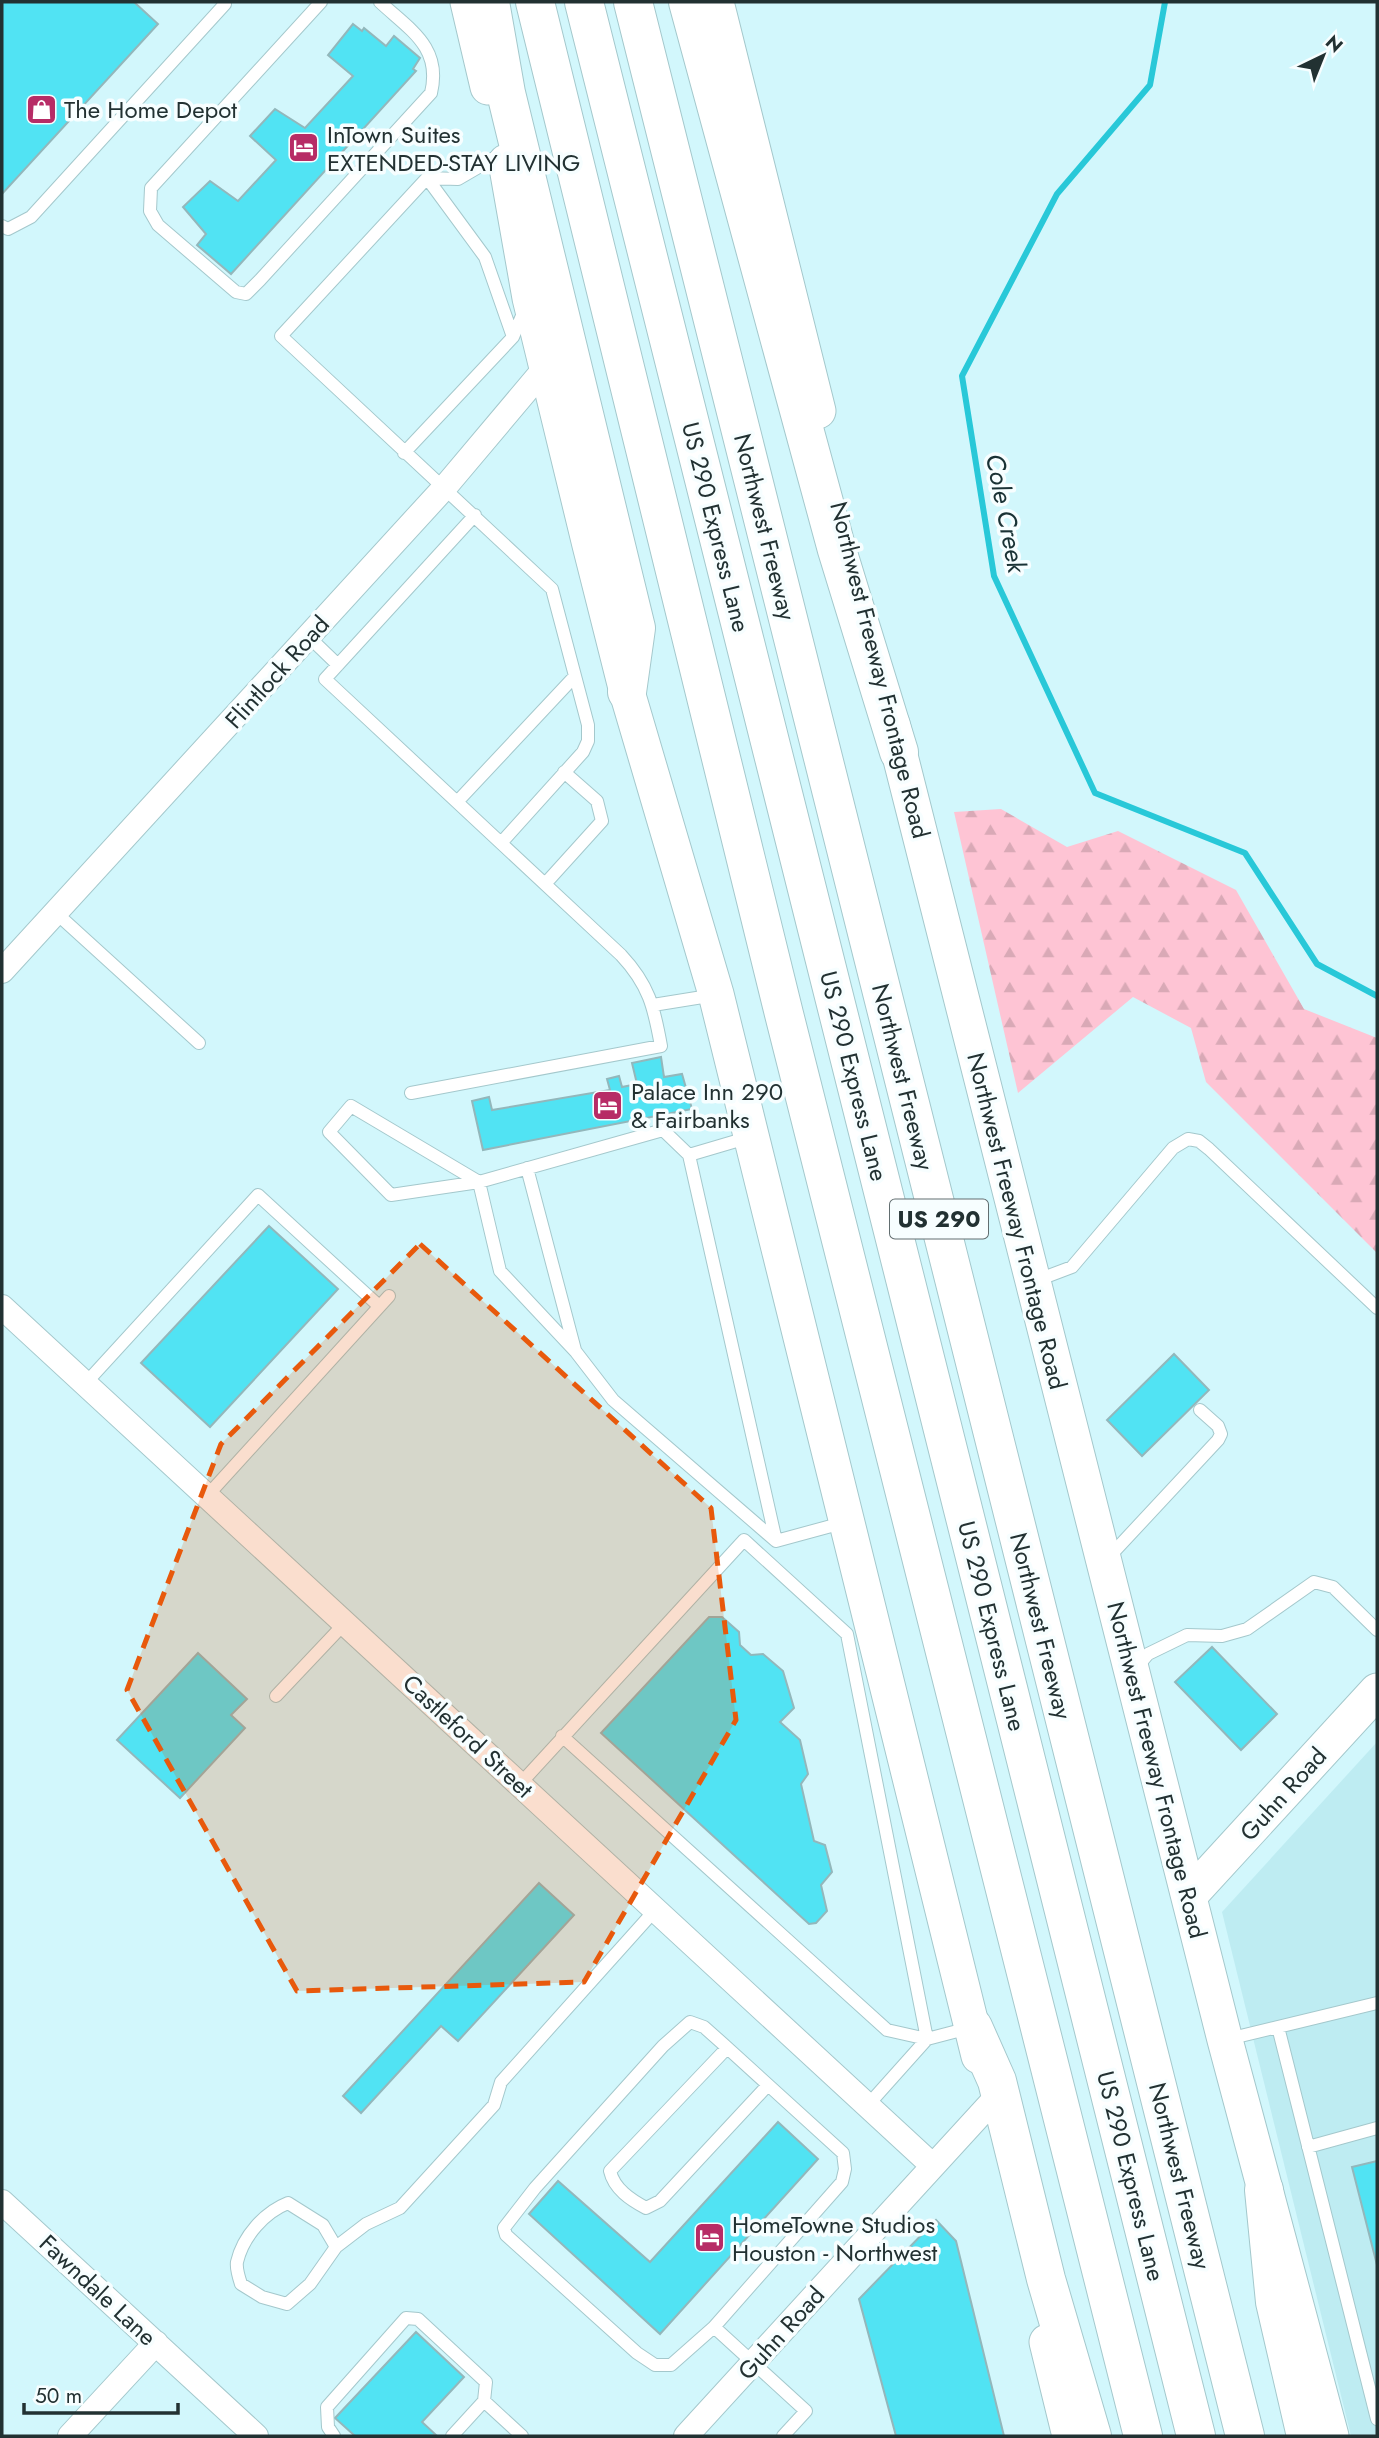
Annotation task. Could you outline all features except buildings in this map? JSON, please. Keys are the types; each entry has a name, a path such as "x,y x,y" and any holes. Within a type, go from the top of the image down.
{"highway":[{"path":"490,2 506,93 636,628 627,692"},
{"path":"535,2 784,1014 1143,2436"},
{"name":"US 290 Express Lane","path":"584,2 1196,2436"},
{"name":"Northwest Freeway","path":"634,2 1245,2436"},
{"path":"688,2 837,550 899,752"},
{"path":"973,2026 997,2081 1046,2279 1092,2436"},
{"path":"1264,2190 1275,2302 1306,2436"}],"main road":[{"path":"468,2 505,152 530,298 546,367 627,692 716,994 847,1522 862,1638 973,2026 989,2105 1070,2436"},
{"name":"Northwest Freeway Frontage Road","path":"716,2 1032,1282 1225,2040 1331,2436"},
{"name":"Guhn Road","path":"1189,1896 1377,1691"}],"street":[{"name":"Flintlock Road","path":"2,971 445,487 546,367"},
{"name":"Castleford Street","path":"2,1307 933,2166"},
{"name":"Guhn Road","path":"686,2436 989,2105"},
{"name":"Fawndale Lane","path":"2,2202 256,2436"},
{"path":"70,2436 156,2343"}],"lane":[{"path":"2,226 8,229 31,217 225,4 223,2"},
{"path":"321,2 151,188 150,211 158,225 236,292 246,294 260,280 430,93 436,73 425,44 380,2"},
{"path":"501,843 588,741 588,725 552,589 281,336 427,178 458,179 505,152"},
{"path":"427,178 485,257 513,337"},
{"path":"404,453 513,337 530,298"},
{"path":"411,1093 661,1046 653,1005 643,981 628,962 325,679 475,515"},
{"path":"309,637 338,665"},
{"path":"457,802 575,676"},
{"path":"545,884 602,821 597,801 564,772"},
{"path":"55,912 199,1043"},
{"path":"653,1005 716,994"},
{"path":"776,1541 613,1400 576,1352 500,1271 479,1182 351,1106 330,1132 391,1195 479,1182 663,1130 689,1155 776,1541"},
{"path":"689,1155 750,1137"},
{"path":"1032,1282 1072,1267 1174,1148 1188,1139 1199,1141 1209,1149 1377,1308"},
{"path":"527,1168 576,1352"},
{"path":"85,1384 258,1195 379,1306"},
{"path":"207,1496 389,1296"},
{"path":"1104,1562 1218,1440 1221,1434 1218,1426 1200,1410"},
{"path":"776,1541 847,1522"},
{"path":"520,1784 744,1540 862,1638 927,2039"},
{"path":"1132,1672 1148,1654 1187,1635 1229,1635 1247,1629 1314,1582 1333,1587 1377,1630"},
{"path":"276,1696 345,1623"},
{"path":"562,1736 887,2030 927,2039 973,2026"},
{"path":"336,2247 323,2225 288,2203 270,2210 251,2233 237,2263 241,2284 262,2297 287,2304 310,2284 336,2247 366,2224 400,2208 494,2105 502,2082 656,1909"},
{"path":"1225,2040 1377,2003"},
{"path":"690,2022 704,2027 768,2085 843,2153 845,2169 842,2182 713,2327 671,2365 655,2365 636,2353 506,2235 503,2228 521,2204 680,2028 690,2022"},
{"path":"1278,2027 1377,2419"},
{"path":"868,2105 927,2039"},
{"path":"727,2048 610,2171 612,2179 631,2200 646,2208 660,2201 768,2085"},
{"path":"1308,2147 1377,2128"},
{"path":"334,2436 328,2427 327,2407 406,2318 418,2319 486,2382 484,2401 452,2436"},
{"path":"713,2327 806,2411 783,2436"},
{"path":"484,2401 522,2436"}],"highlighted area":[{"path":"420,1244 711,1508 736,1720 584,1982 297,1991 127,1690 221,1444"}],"shaded area":[{"path":"1377,1742 1377,2436 1351,2436 1222,1912"}],"green space":[{"path":"1001,809 1067,847 1118,831 1236,890 1304,1009 1377,1038 1377,1253 1206,1082 1191,1028 1133,997 1018,1093 954,812"}],"waterway":[{"name":"Cole Creek","path":"1165,2 1150,85 1057,194 962,376 994,576 1095,793 1245,853 1317,964 1377,996"}],"place":[{"name":"The Home Depot","path":"41,109"},
{"name":"InTown Suites EXTENDED-STAY LIVING","path":"304,148"},
{"name":"Palace Inn 290 & Fairbanks","path":"608,1105"},
{"name":"HomeTowne Studios Houston - Northwest","path":"709,2238"}]}
